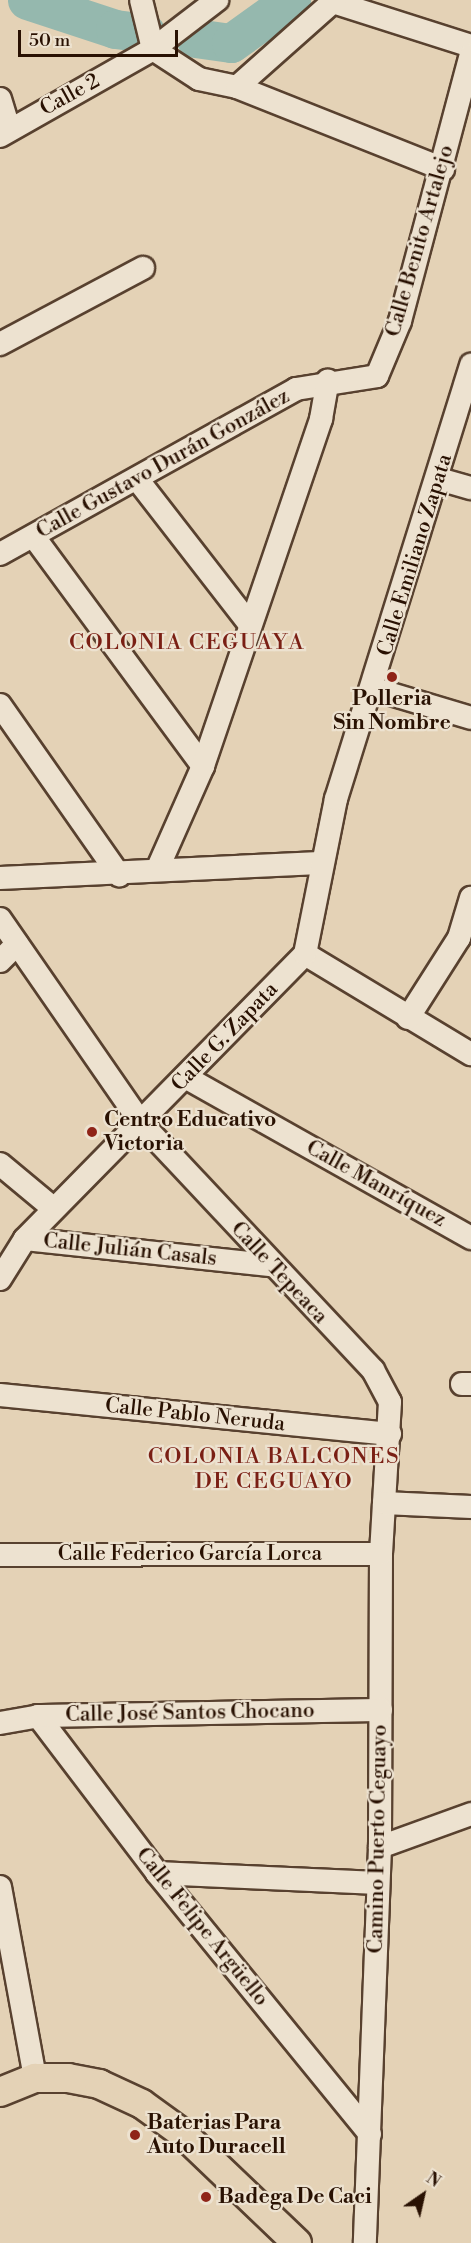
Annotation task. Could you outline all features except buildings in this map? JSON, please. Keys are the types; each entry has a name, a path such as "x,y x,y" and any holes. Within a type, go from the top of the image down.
{"main road":[{"path":"0,2092 35,2078 99,2084 142,2104 182,2133 297,2243"}],"street":[{"path":"141,0 153,49 199,79 237,87 443,169"},
{"name":"Calle 2","path":"4,133 153,49 217,0"},
{"path":"237,87 334,1 471,46"},
{"name":"Calle Benito Artalejo","path":"328,381 377,376 400,321 443,169 471,55"},
{"path":"0,99 4,133"},
{"path":"1,340 142,267"},
{"name":"Calle Emiliano Zapata","path":"305,954 320,862 439,479 471,365"},
{"path":"157,870 203,766 248,622 321,419 328,381"},
{"name":"Calle Gustavo Durán González","path":"0,554 296,389 328,381"},
{"path":"137,479 248,622"},
{"path":"439,479 471,488"},
{"path":"34,537 203,766"},
{"path":"374,689 471,718"},
{"path":"0,705 119,875"},
{"path":"0,878 119,875 157,870 320,862"},
{"path":"408,1018 459,938 471,898"},
{"name":"Calle Tepeaca","path":"0,919 141,1123 270,1265 373,1370 390,1402 390,1434"},
{"path":"0,961 17,944"},
{"path":"305,954 471,1054"},
{"name":"Calle G. Zapata","path":"0,1279 25,1239 187,1078 305,954"},
{"name":"Calle Manríquez","path":"187,1078 471,1238"},
{"path":"0,1164 54,1209"},
{"name":"Calle Julián Casals","path":"25,1239 270,1265"},
{"name":"Calle Pablo Neruda","path":"0,1395 390,1434"},
{"name":"Camino Puerto Ceguayo","path":"364,2243 380,1847 381,1554 395,1505 390,1434"},
{"path":"395,1505 471,1507"},
{"name":"Calle Federico García Lorca","path":"0,1555 381,1554"},
{"name":"Calle José Santos Chocano","path":"0,1723 38,1716 381,1710"},
{"name":"Calle Felipe Argüello","path":"38,1716 157,1874 370,2134"},
{"path":"380,1847 471,1814"},
{"path":"157,1874 378,1883"},
{"path":"0,1887 35,2078"}],"waterway":[{"path":"27,0 115,29 146,33"},
{"path":"195,38 231,43 291,0"}],"place":[{"name":"Polleria Sin Nombre","path":"392,677"},
{"name":"Centro Educativo Victoria","path":"92,1132"},
{"name":"Baterias Para Auto Duracell","path":"135,2135"},
{"name":"Badega De Caci","path":"206,2197"}],"district":[{"name":"COLONIA CEGUAYA","path":"187,643"},
{"name":"COLONIA BALCONES DE CEGUAYO","path":"274,1468"}]}
